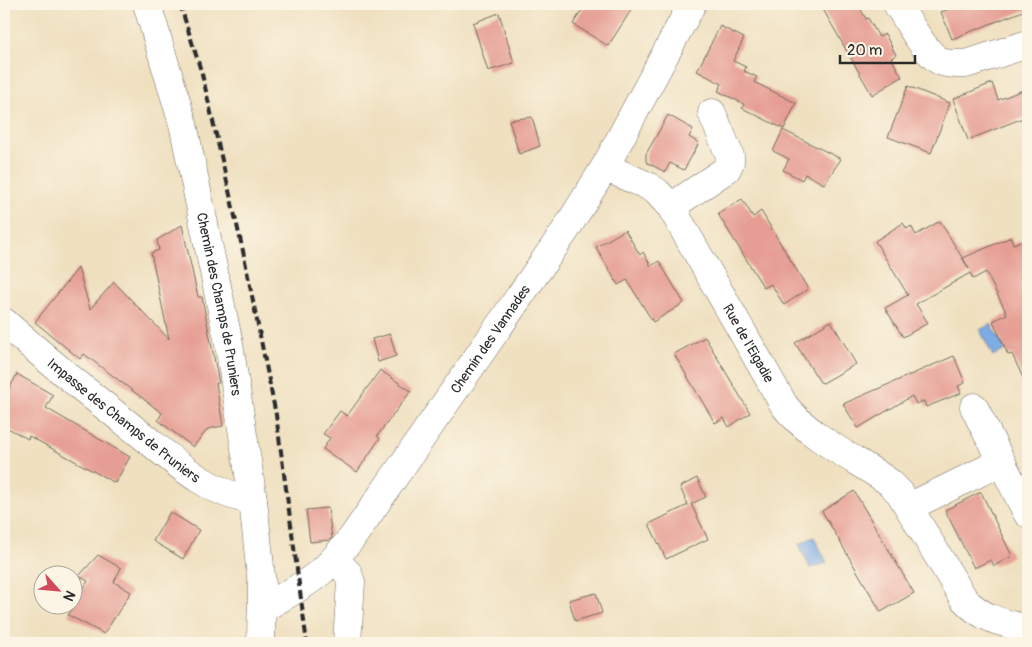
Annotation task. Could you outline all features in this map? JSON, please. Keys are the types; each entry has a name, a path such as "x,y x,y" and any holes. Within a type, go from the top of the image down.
{"street":[{"name":"Chemin des Champs de Pruniers","path":"147,4 183,124 210,245 229,344 253,500 262,586 262,609"},
{"name":"Chemin des Vannades","path":"262,609 321,572 352,538 565,231 604,167 692,4"},
{"path":"897,4 925,46 933,56 942,62 966,64 1028,44"},
{"path":"671,207 727,169 730,156 712,113"},
{"name":"Rue de l'Eigadie","path":"604,167 648,186 657,192 671,207 793,418 889,482 900,492 964,599 971,606 995,621 1028,629"},
{"name":"Impasse des Champs de Pruniers","path":"4,322 66,376 196,477 225,493 253,500"},
{"path":"974,407 1027,513"},
{"path":"909,507 1001,462"},
{"path":"334,559 348,573 351,582 347,643"},
{"path":"261,643 262,609"}],"water":[{"path":"991,324 1005,350 993,356 980,330"},
{"path":"814,537 827,563 810,568 799,544"}],"building":[{"path":"586,4 635,4 608,46 573,24"},
{"path":"820,4 858,4 879,37 885,34 896,55 891,58 902,77 872,95"},
{"path":"963,4 1028,4 1028,9 952,39 941,12"},
{"path":"499,13 514,63 488,71 473,23"},
{"path":"720,26 744,38 733,61 746,67 744,71 757,77 754,82 796,103 784,129 742,108 744,104 718,91 722,84 697,71"},
{"path":"992,83 998,100 1028,88 1028,116 968,140 953,99"},
{"path":"908,86 950,103 931,153 888,137"},
{"path":"668,115 693,129 689,137 699,143 684,170 670,163 665,172 646,162 646,154"},
{"path":"532,117 540,146 519,154 509,120"},
{"path":"783,130 841,159 824,184 805,174 802,180 783,170 789,159 773,151"},
{"path":"742,199 753,217 761,211 808,289 784,305 771,284 764,288 718,214"},
{"path":"940,221 969,269 963,258 1011,237 1013,244 1021,241 1028,256 1028,389 1012,354 1008,355 993,321 1007,314 986,272 973,279 970,273 916,304 928,323 903,337 885,308 908,295 875,241 903,223 907,229 911,226 916,235"},
{"path":"182,225 198,297 202,297 219,383 216,383 223,426 208,429 193,447 158,420 162,413 84,354 80,359 35,322 78,268 90,309 114,282 169,339 151,253 159,250 157,240"},
{"path":"625,230 640,255 643,252 651,266 659,261 684,303 653,322 627,280 618,285 596,247"},
{"path":"831,321 856,364 823,383 820,382 795,343"},
{"path":"390,334 396,356 378,362 372,339"},
{"path":"705,337 750,413 729,427 724,418 715,423 674,354"},
{"path":"954,356 965,383 958,386 961,393 926,407 924,401 916,404 912,396 858,428 843,404"},
{"path":"380,370 411,391 377,436 380,438 357,472 323,449 330,438 323,434 340,411 347,416"},
{"path":"17,374 53,395 46,408 130,457 115,483 29,436 28,439 4,426 4,399"},
{"path":"697,478 706,497 691,504 708,539 666,559 649,524 688,505 680,487"},
{"path":"854,491 914,593 881,612 822,511"},
{"path":"981,492 1012,556 994,566 991,560 974,568 945,510"},
{"path":"328,508 332,538 330,540 310,542 306,510"},
{"path":"170,512 199,530 183,559 153,541"},
{"path":"98,555 121,568 114,582 131,592 104,634 68,615 82,614 82,591 88,581 82,578 82,573"},
{"path":"596,593 602,613 575,621 569,600"}],"railway":[{"path":"180,4 202,74 243,251 276,415 307,643"}]}
